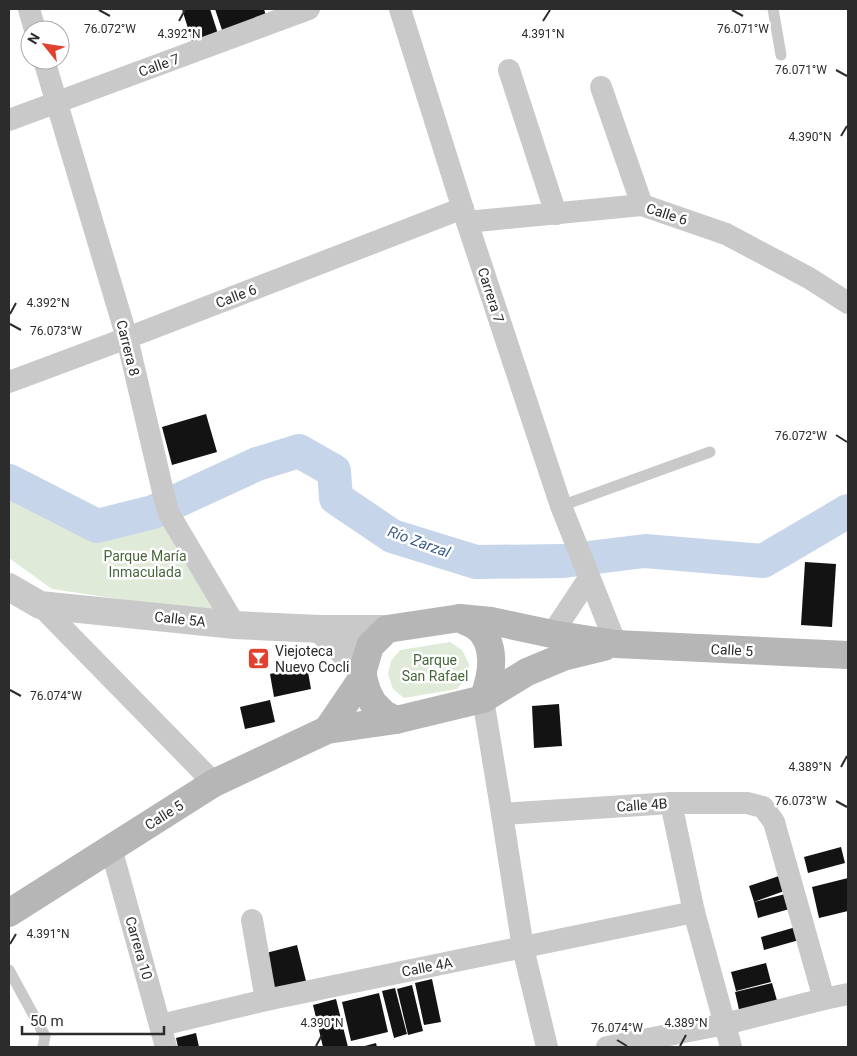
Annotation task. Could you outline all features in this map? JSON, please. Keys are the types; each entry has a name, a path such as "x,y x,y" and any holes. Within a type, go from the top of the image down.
{"main road":[{"name":"Calle 5","path":"460,618 616,644 848,655"},
{"path":"328,730 363,673 370,646 387,629 460,618 475,626 487,639 492,656 488,687 482,699 396,720 384,714 374,704 367,691 363,673"},
{"name":"Calle 5","path":"482,699 527,672 563,657 616,644"},
{"name":"Calle 5","path":"9,913 214,783 328,730 396,720"}],"street":[{"name":"Calle 7","path":"9,120 309,9"},
{"name":"Carrera 7","path":"400,9 465,215 561,506 616,644"},
{"name":"Carrera 8","path":"47,70 127,338 167,505 235,625"},
{"path":"509,70 556,214"},
{"path":"601,87 642,205"},
{"name":"Calle 6","path":"9,382 465,215 556,214 642,205 726,234 809,278 848,303"},
{"path":"552,634 588,574"},
{"path":"9,587 40,605 214,783"},
{"name":"Calle 5A","path":"40,605 235,625 320,629 387,629"},
{"path":"320,629 363,673"},
{"path":"482,699 523,948 547,1047"},
{"path":"671,803 694,912 732,1047"},
{"name":"Calle 4B","path":"502,814 671,803 748,803 763,807 774,822 824,999"},
{"name":"Carrera 10","path":"111,848 166,1047"},
{"name":"Calle 4A","path":"161,1025 266,1000 694,912"},
{"path":"252,920 266,1000"},
{"path":"607,1047 725,1024 848,994"}],"lane":[{"path":"773,9 781,54"},
{"path":"561,506 710,452"},
{"path":"9,970 45,1036 43,1047"}],"green space":[{"name":"Parque María Inmaculada","path":"9,496 77,532 167,524 218,614 52,589 9,558"},
{"name":"Parque San Rafael","path":"450,642 462,650 469,664 467,677 457,689 404,698 393,689 388,674 391,661 400,650"}],"building":[{"path":"182,9 210,9 220,40 194,48"},
{"path":"215,9 264,9 268,23 224,36"},
{"path":"206,414 217,452 172,465 162,427"},
{"path":"805,562 836,564 832,627 801,625"},
{"path":"307,666 311,689 274,697 270,674"},
{"path":"270,700 275,722 245,729 240,707"},
{"path":"559,704 562,746 534,748 532,706"},
{"path":"841,847 845,863 808,873 804,857"},
{"path":"782,875 787,890 754,902 749,886"},
{"path":"848,878 848,911 819,918 812,887"},
{"path":"789,893 793,908 758,918 754,902"},
{"path":"796,927 799,940 764,950 761,937"},
{"path":"297,945 307,985 272,994 262,954"},
{"path":"766,963 771,982 736,991 731,972"},
{"path":"432,979 441,1022 424,1025 415,983"},
{"path":"772,983 778,1004 740,1014 735,992"},
{"path":"412,985 423,1031 408,1035 397,989"},
{"path":"395,988 407,1034 394,1038 382,991"},
{"path":"379,993 388,1032 351,1041 342,1002"},
{"path":"336,999 348,1047 323,1047 313,1005"},
{"path":"196,1033 199,1047 178,1047 176,1038"},
{"path":"376,1043 377,1047 361,1047"}],"waterway":[{"name":"Río Zarzal","path":"9,481 97,526 153,512 257,464 299,451 334,471 336,498 392,536 476,562 564,561 645,551 763,561 848,511"}],"place":[{"name":"Viejoteca Nuevo Cocli","path":"259,659"}]}
